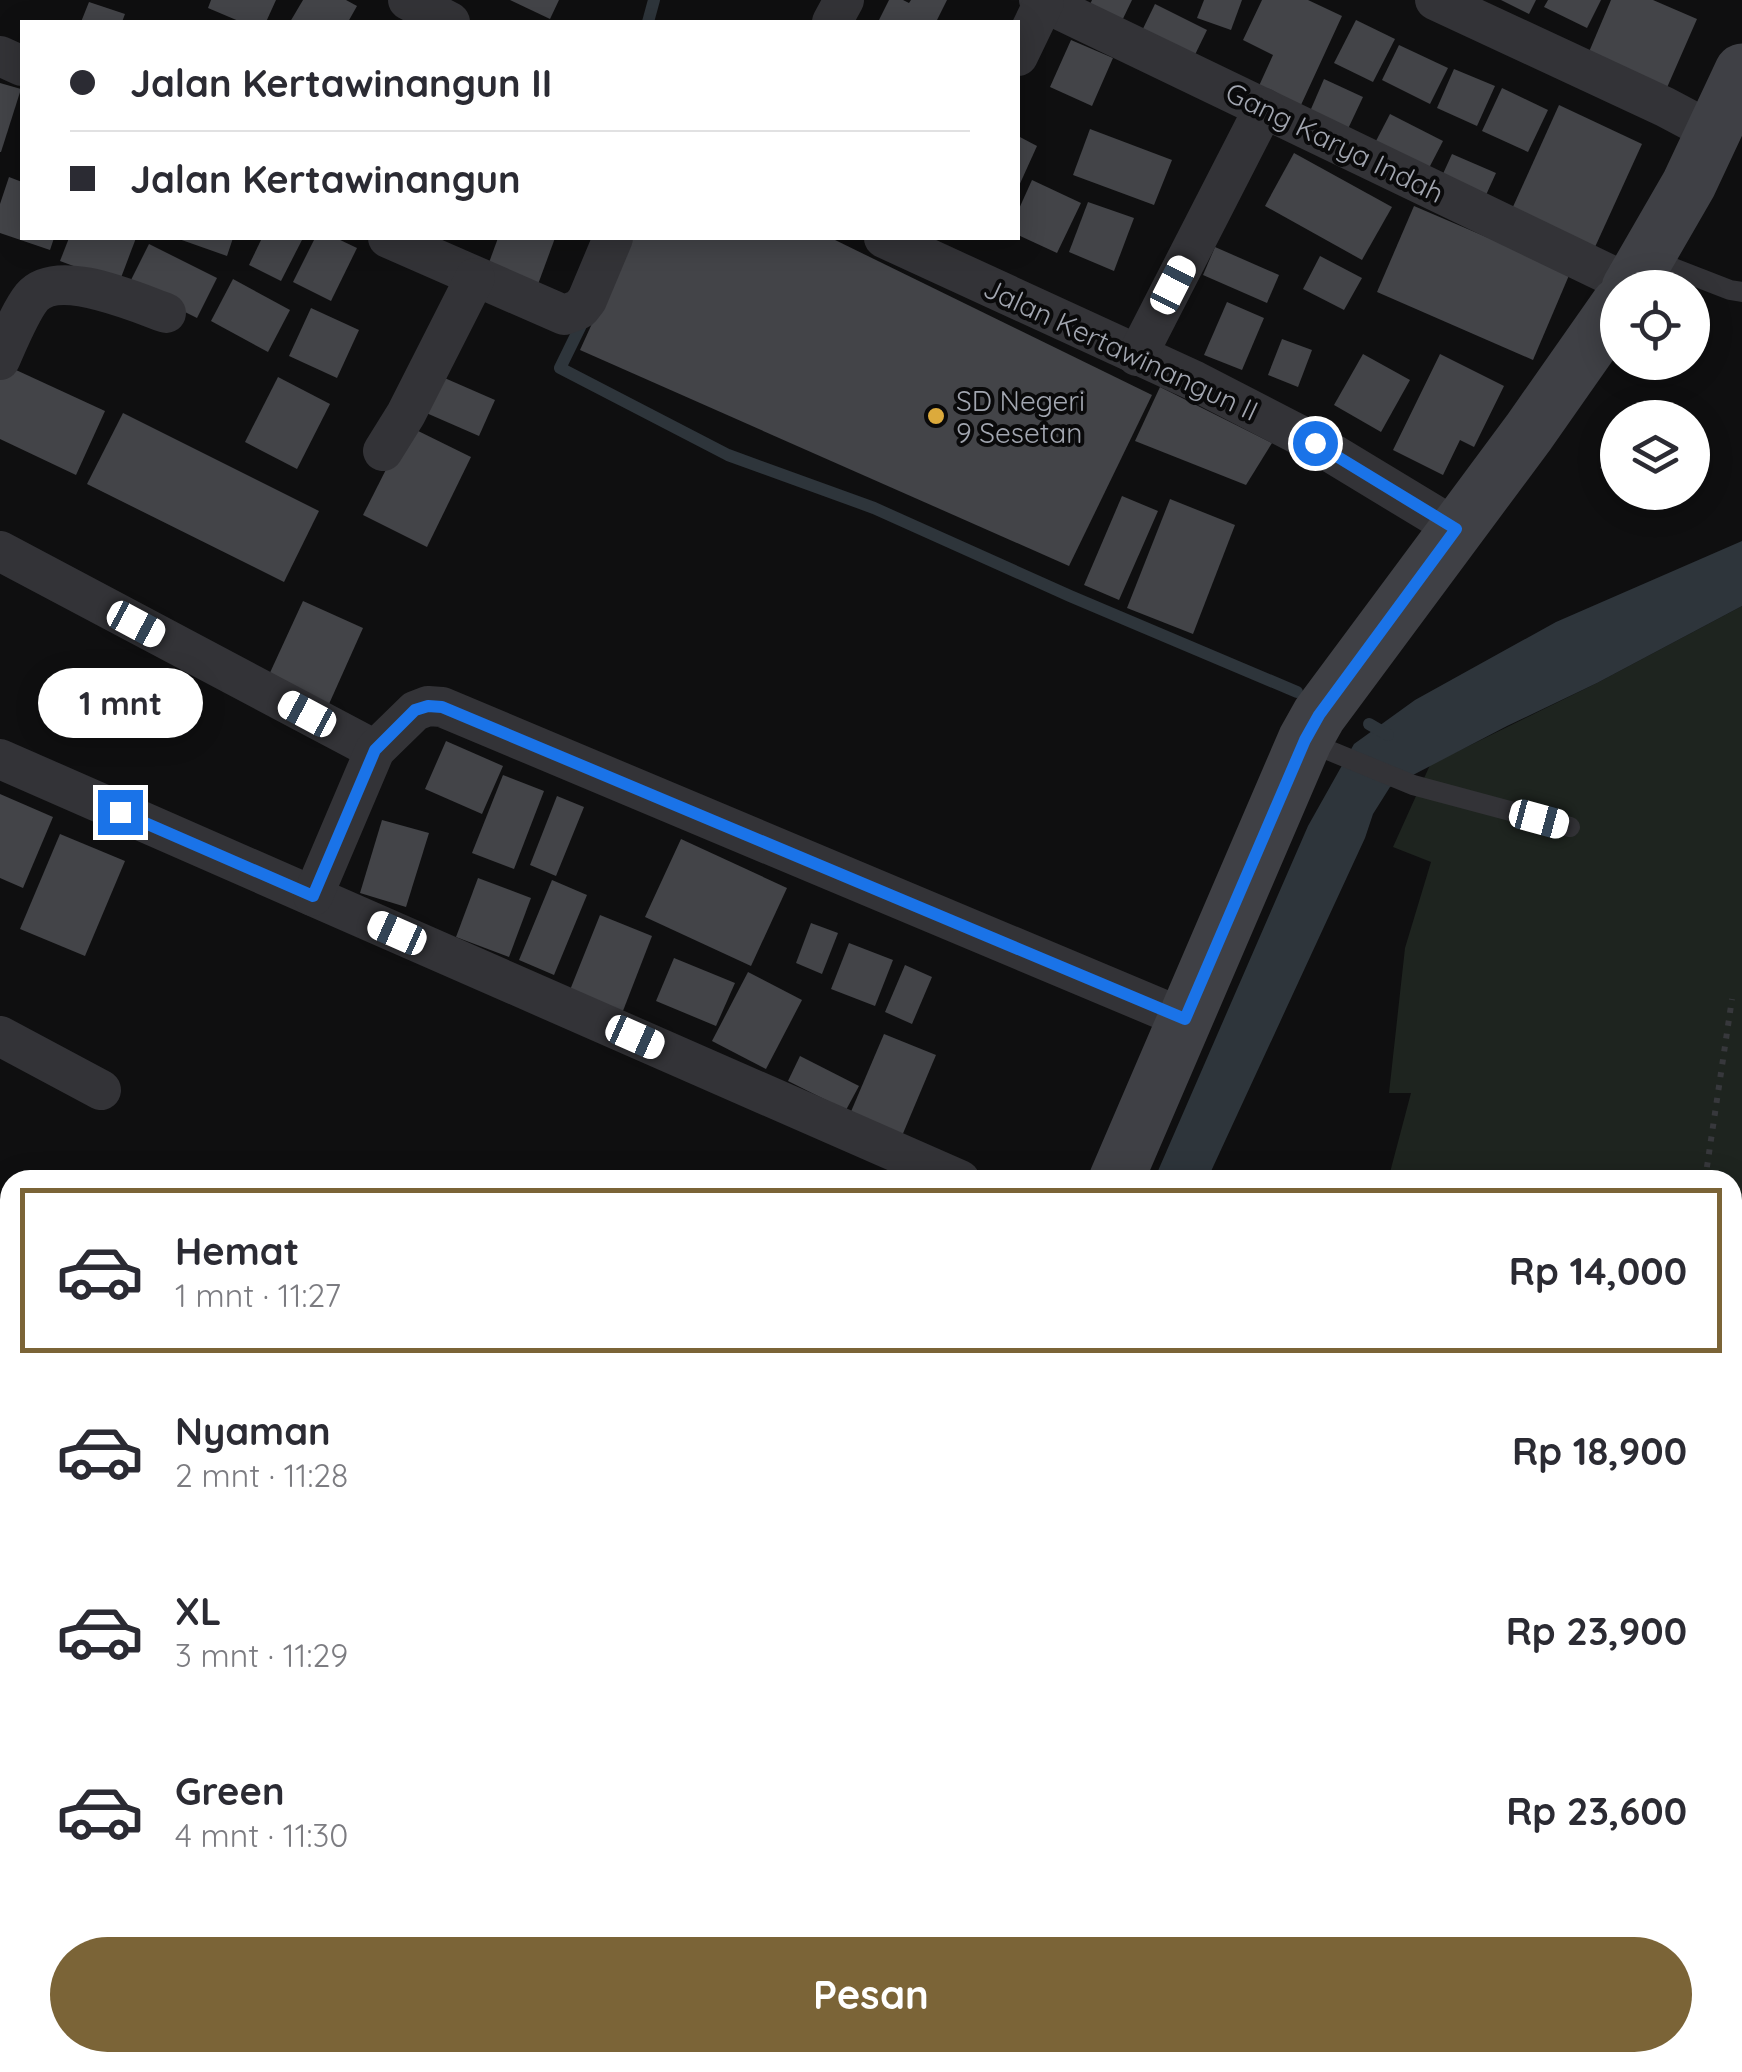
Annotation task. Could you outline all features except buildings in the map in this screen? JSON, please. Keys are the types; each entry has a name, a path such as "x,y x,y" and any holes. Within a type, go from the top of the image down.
{"street":[{"path":"408,0 445,20"},
{"path":"1436,0 1714,133"},
{"path":"1020,51 1042,1"},
{"name":"Gang Karya Indah","path":"1042,1 1602,270"},
{"path":"1639,270 1689,184 1742,70"},
{"path":"1136,356 1264,108"},
{"path":"392,240 564,314 580,309 587,300 612,240"},
{"name":"Jalan Kertawinangun II","path":"910,243 1315,443 1456,529"},
{"path":"382,451 406,414 476,278"},
{"path":"0,360 31,298 44,287 59,284 112,293 166,312"},
{"path":"1120,1170 1185,1019 1321,747 1319,715 1529,432 1600,329"},
{"path":"0,552 375,750"},
{"path":"313,896 375,750 415,710 442,707 1185,1019"},
{"path":"0,759 937,1170"},
{"path":"0,1036 101,1090"}],"lane":[{"path":"1710,289 1742,292"},
{"path":"1321,747 1413,785 1570,827"}],"path":[{"path":"1706,1170 1732,999"}],"shaded area":[{"path":"1742,541 1742,606 1390,787 1373,814 1212,1170 1158,1170 1308,826 1354,744 1415,700 1556,622"},
{"path":"1742,606 1742,1170 1391,1170 1411,1093 1389,1093 1405,948 1431,862 1393,847 1430,765"}],"waterway":[{"path":"649,20 654,0"},
{"path":"585,317 560,368 728,455 874,508 1297,692"},
{"path":"1369,724 1388,735"}],"place":[{"name":"SD Negeri 9 Sesetan","path":"936,416"}],"route":[{"path":"120,812 313,896 375,750 415,710 442,707 1185,1019 1305,740 1319,715 1456,529 1315,443"}]}
